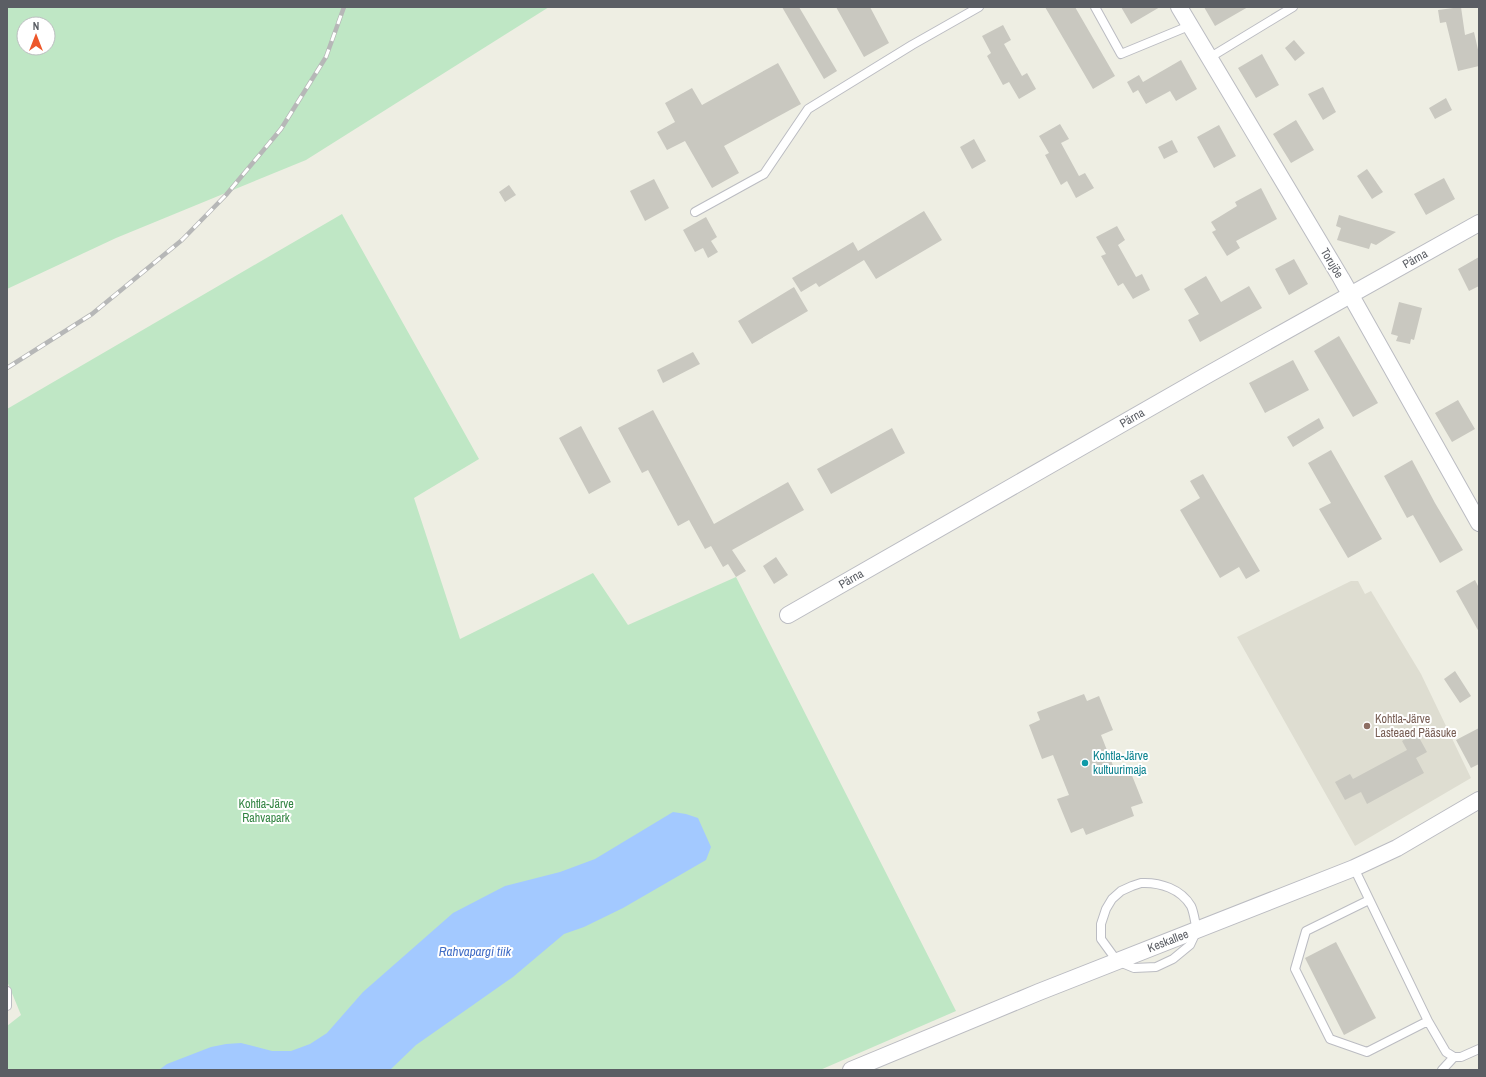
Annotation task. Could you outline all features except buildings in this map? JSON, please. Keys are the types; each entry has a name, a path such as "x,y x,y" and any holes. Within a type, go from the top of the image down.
{"street":[{"name":"Torujõe","path":"1179,7 1208,58 1341,278 1479,523"},
{"name":"Pärna","path":"788,615 1209,374 1479,223"},
{"name":"Keskallee","path":"851,1070 1039,992 1354,868 1397,848 1479,800"}],"lane":[{"path":"695,212 764,174 808,110 912,45 979,7"},
{"path":"1095,7 1121,54 1189,26"},
{"path":"1208,58 1293,7"},
{"path":"1354,868 1428,1021 1446,1052 1454,1057 1461,1057 1479,1049"},
{"path":"1117,961 1101,939 1101,924 1106,909 1112,899 1121,891 1132,886 1151,883 1167,887 1181,896 1191,906 1197,930"},
{"path":"1369,900 1306,932 1295,969 1330,1039 1367,1052 1428,1021"},
{"path":"7,991 7,1006"},
{"path":"1442,1070 1454,1057"}],"shaded area":[{"name":"Kohtla-Järve Lasteaed Pääsuke","path":"1351,581 1358,581 1365,594 1371,591 1421,674 1471,778 1355,846 1237,637"}],"green space":[{"path":"7,7 549,7 306,160 116,238 7,289"},
{"name":"Kohtla-Järve Rahvapark","path":"342,214 479,459 414,498 460,639 593,573 628,625 736,577 956,1011 820,1070 7,1070 7,1026 21,1015 7,981 7,409"}],"water":[{"name":"Rahvapargi tiik","path":"673,812 698,818 711,847 706,860 623,908 584,927 564,934 513,977 416,1045 390,1070 159,1070 167,1064 211,1047 226,1044 241,1043 272,1051 291,1051 310,1044 327,1033 363,992 453,913 505,886 560,872 595,859"}],"railway":[{"path":"7,368 92,314 182,240 226,195 281,129 326,57 344,7"}],"place":[{"name":"Kohtla-Järve Lasteaed Pääsuke","path":"1367,726"},
{"name":"Kohtla-Järve kultuurimaja","path":"1085,763"}]}
